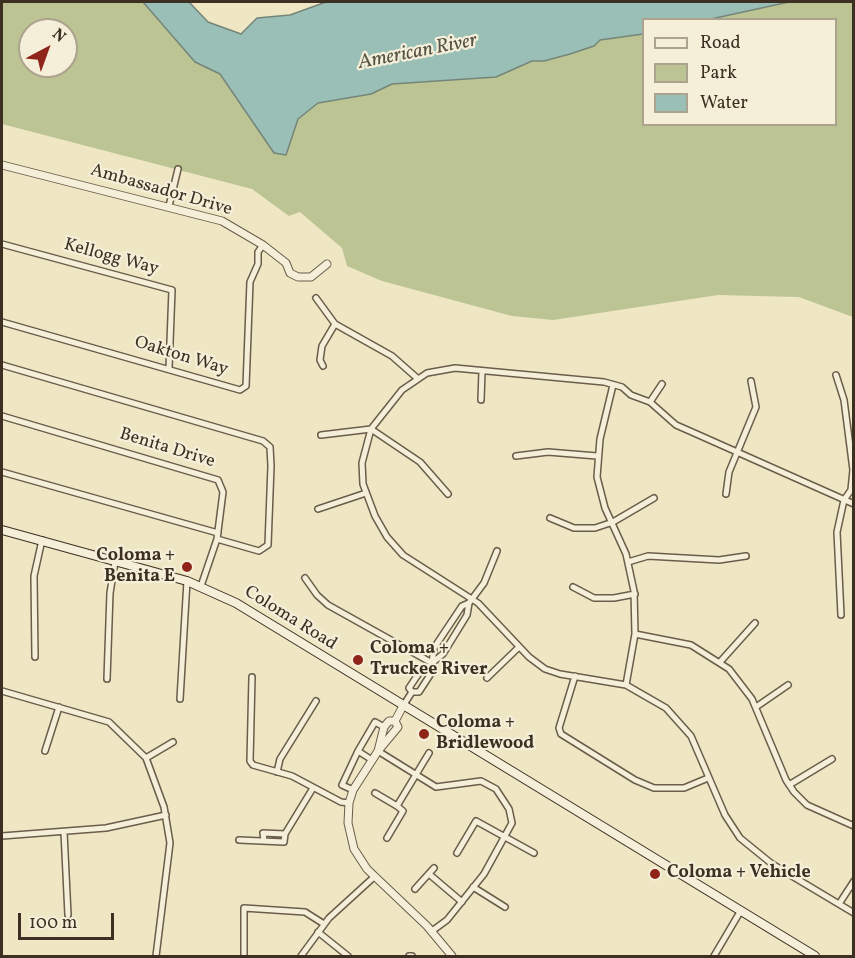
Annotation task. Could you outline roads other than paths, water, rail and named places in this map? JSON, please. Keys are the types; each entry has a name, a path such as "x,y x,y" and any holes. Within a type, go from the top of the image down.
{"main road":[{"name":"Coloma Road","path":"2,530 187,581 268,621 814,957"}],"street":[{"name":"Ambassador Drive","path":"2,165 222,221 263,245 286,263 290,273 298,277 311,277 327,264"},
{"path":"169,206 178,169"},
{"name":"Kellogg Way","path":"2,244 172,290 169,368"},
{"name":"Oakton Way","path":"2,322 240,390 246,386 250,282 258,264 258,252 263,245"},
{"path":"316,298 335,324 392,356 417,378"},
{"path":"324,366 320,360 321,346 335,324"},
{"path":"2,366 263,441 270,447 271,466 268,545 259,551 217,536 2,472"},
{"path":"854,504 737,450 676,425 650,402 613,385 482,371 446,368 417,378 395,397 371,429 362,463 366,493 381,527 399,551 470,601 506,631 519,647 545,669 626,685 649,696 674,715 698,748 708,778 725,815 747,845 772,864 854,913"},
{"path":"481,400 482,371"},
{"path":"836,375 844,400 854,470 851,490 844,500 836,542 841,615"},
{"path":"726,494 729,472 756,407 751,381"},
{"path":"650,402 662,384"},
{"path":"613,385 606,406 597,456 599,488 628,562 634,594 635,634 626,685"},
{"name":"Benita Drive","path":"2,416 218,480 223,492 217,536 201,586"},
{"path":"321,435 371,429 420,462 448,494"},
{"path":"516,456 548,452 597,456"},
{"path":"318,509 366,493"},
{"path":"550,518 579,529 595,528 613,522 654,498"},
{"path":"35,657 34,576 42,540"},
{"path":"412,692 409,688 421,670 428,669 443,654 467,615 470,601 488,575 496,550"},
{"path":"628,562 648,556 719,560 746,556"},
{"path":"108,679 110,593 115,562"},
{"path":"305,578 317,595 328,604 432,663"},
{"path":"180,699 187,581"},
{"path":"573,587 594,598 614,598 634,594"},
{"path":"432,663 434,648 462,606 470,601"},
{"path":"720,662 755,623"},
{"path":"635,634 679,641 703,651 720,662 738,678 756,707 789,785 807,805 854,826"},
{"path":"487,678 519,647"},
{"path":"412,692 419,692 430,675 428,669"},
{"path":"575,676 559,728 561,734 635,780 654,788 684,788 708,778"},
{"path":"252,677 250,761 253,765 292,776 341,802 349,803"},
{"path":"756,707 788,685"},
{"path":"2,692 109,722 146,758 166,815 170,854 156,957"},
{"path":"395,721 412,692"},
{"path":"277,772 280,759 316,701"},
{"path":"45,751 59,707"},
{"path":"378,751 384,727 389,721 395,721"},
{"path":"395,721 398,727 378,751 353,790 349,803 348,823 354,849 374,877 432,931 452,957"},
{"path":"353,790 342,785 358,751 375,722 384,727"},
{"path":"146,758 173,742"},
{"path":"358,751 372,760"},
{"path":"378,751 436,787 481,781 496,789 509,809 512,823 484,874 447,920 432,931"},
{"path":"397,806 429,753"},
{"path":"789,785 832,759"},
{"path":"239,840 284,842 285,834 313,788"},
{"path":"375,793 403,811 387,838"},
{"path":"2,836 106,828 166,815"},
{"path":"457,853 476,821 534,853"},
{"path":"64,832 68,915"},
{"path":"415,889 434,868"},
{"path":"429,874 462,902"},
{"path":"301,957 324,924 374,877"},
{"path":"840,904 854,881"},
{"path":"473,887 505,907"},
{"path":"244,957 244,908 305,912 324,924"},
{"path":"714,957 740,912"},
{"path":"318,932 348,957"}],"water":[{"name":"American River","path":"143,2 189,2 208,22 241,34 257,18 290,15 326,2 789,2 716,18 642,18 642,34 600,40 594,46 544,61 532,61 496,77 392,84 371,94 318,103 298,119 286,155 274,153 220,74 195,62"}],"place":[{"name":"Coloma + Benita E","path":"187,567"},
{"name":"Coloma + Truckee River","path":"358,660"},
{"name":"Coloma + Bridlewood","path":"424,734"},
{"name":"Coloma + Vehicle","path":"655,874"}]}
